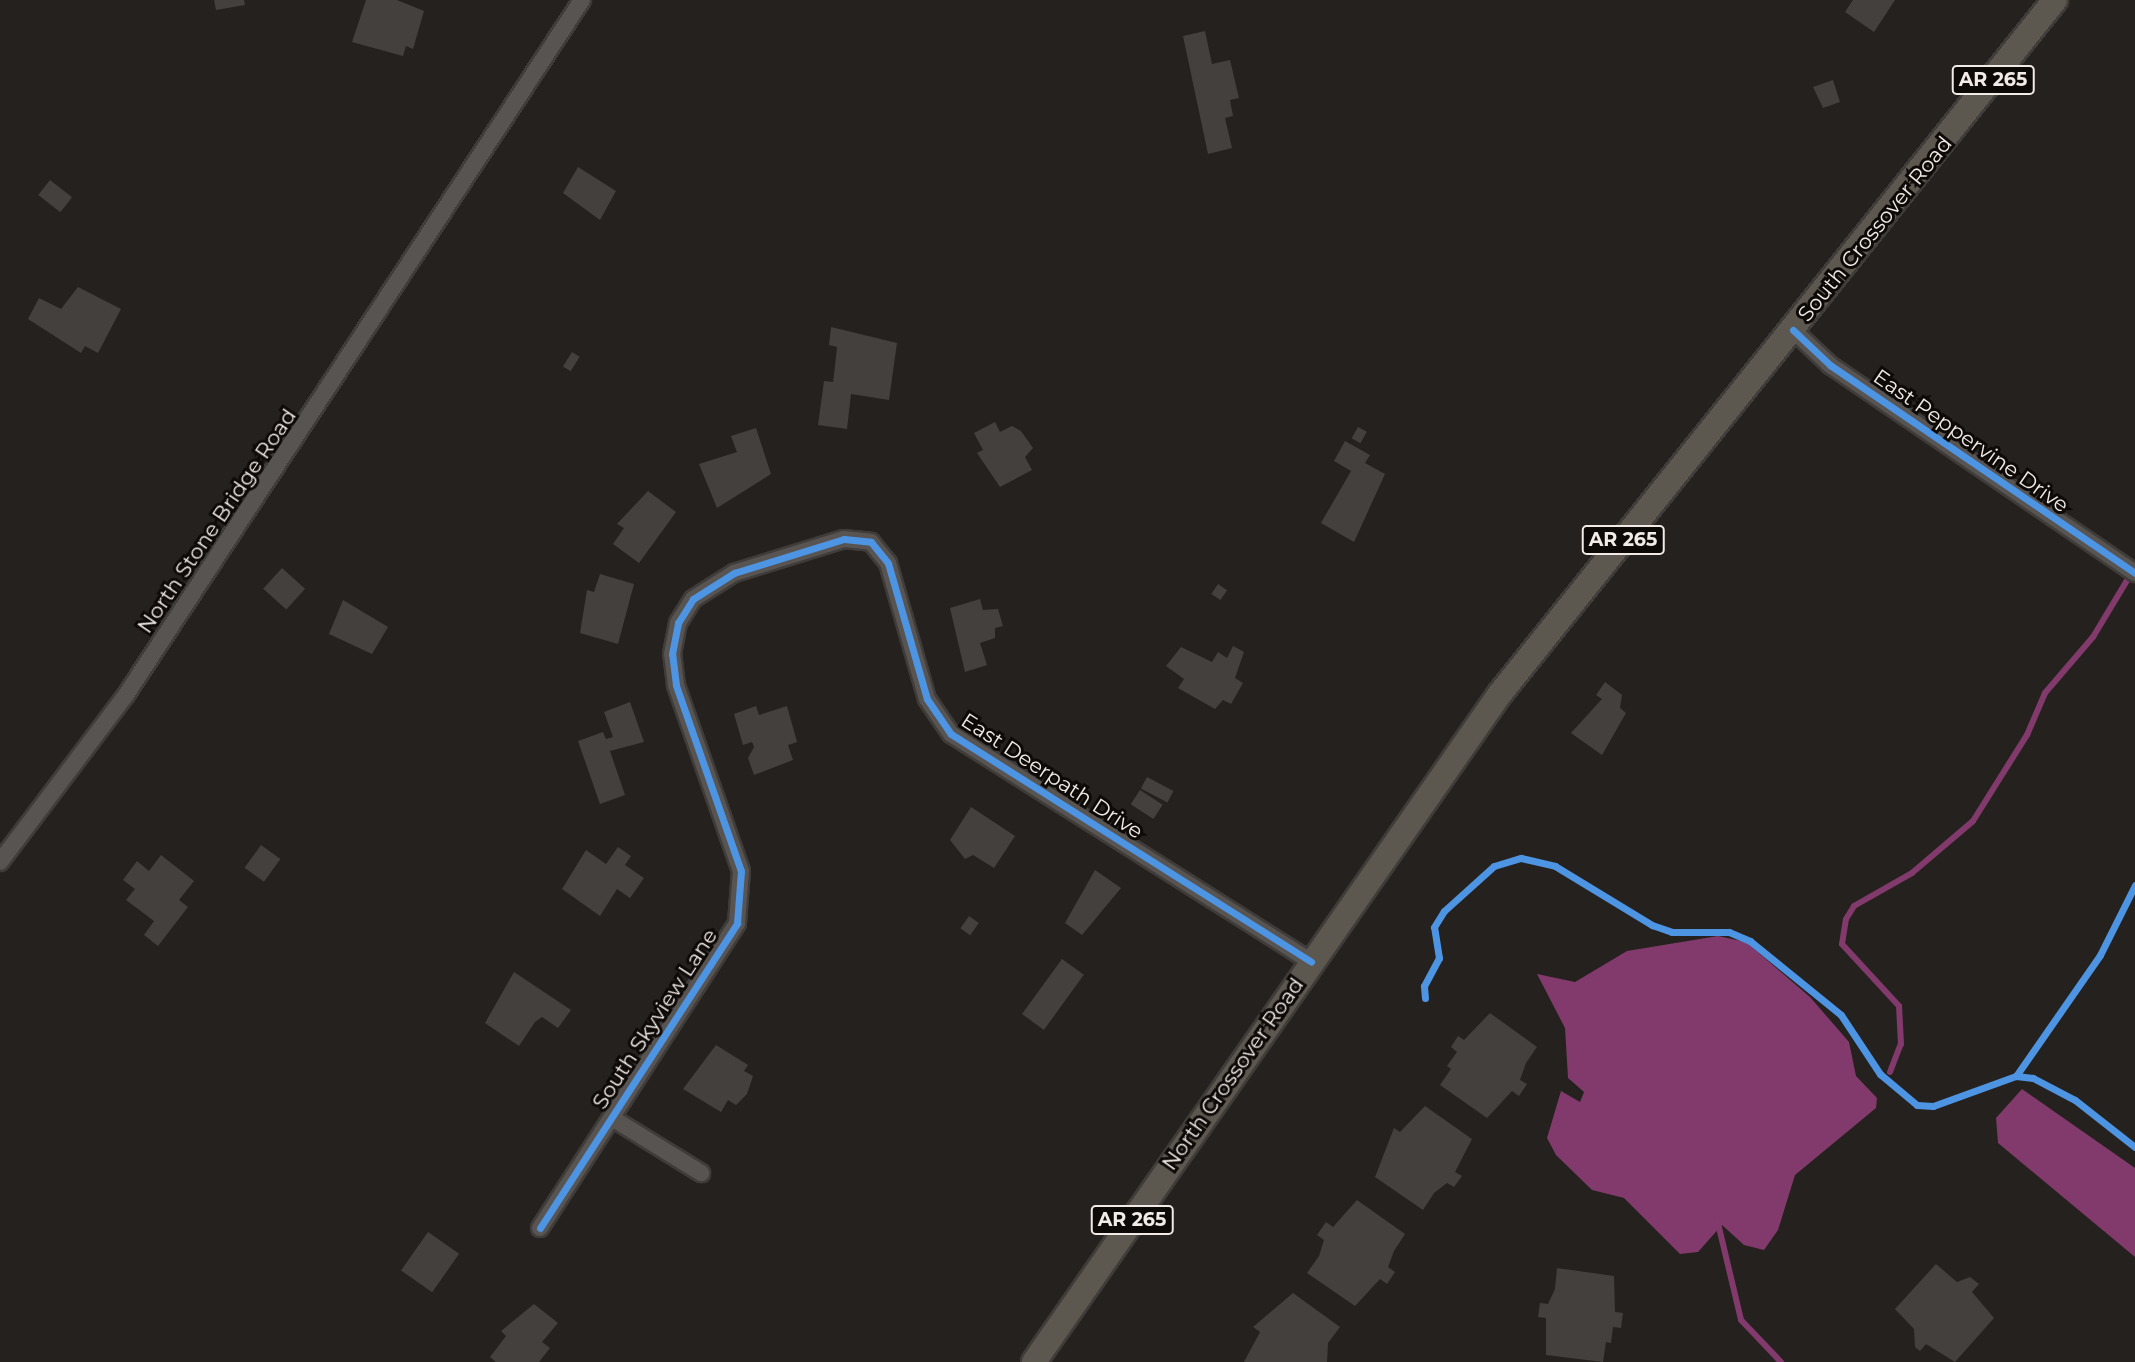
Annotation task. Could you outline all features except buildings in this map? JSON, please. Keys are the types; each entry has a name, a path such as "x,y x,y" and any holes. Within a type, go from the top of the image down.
{"main road":[{"name":"South Crossover Road","path":"1458,753 2055,0"},
{"name":"North Crossover Road","path":"1034,1362 1458,753"}],"street":[{"name":"North Stone Bridge Road","path":"0,862 126,695 453,192 582,0"},
{"name":"East Peppervine Drive","path":"1793,330 1830,365 2135,573"},
{"name":"South Skyview Lane","path":"540,1228 728,940 743,905 741,871 676,685 671,654 678,622 694,598 734,573 844,539 871,542"},
{"name":"East Deerpath Drive","path":"871,542 888,563 928,699 951,734 1311,962"},
{"path":"612,1118 701,1174"}],"shaded area":[{"path":"1718,936 1746,942 1810,997 1849,1042 1856,1076 1877,1098 1876,1108 1795,1175 1778,1230 1764,1250 1744,1245 1722,1225 1698,1252 1680,1254 1624,1198 1592,1190 1556,1155 1547,1138 1561,1091 1580,1102 1584,1092 1568,1078 1565,1028 1537,974 1575,982 1627,951"},
{"path":"2022,1089 2135,1168 2135,1257 1998,1143 1996,1118"}],"waterway":[{"path":"1890,1072 1901,1044 1899,1006 1842,944 1846,919 1854,906 1912,873 1973,821 2027,735 2045,693 2093,637 2132,572"},
{"path":"1717,1219 1741,1320 1781,1362"}],"cycle path":[{"path":"1793,330 1830,365 2135,573"},
{"path":"540,1228 737,923 741,871 676,685 672,654 678,623 693,599 734,573 844,539 871,542 888,563 927,699 951,734 1311,962"},
{"path":"1425,998 1424,986 1439,958 1434,927 1444,911 1494,866 1521,858 1555,866 1652,925 1672,932 1729,932 1750,941 1841,1015 1880,1074 1917,1105 1933,1106 2016,1076 2033,1078 2075,1100 2135,1147"},
{"path":"2016,1076 2100,955 2135,885"}]}
